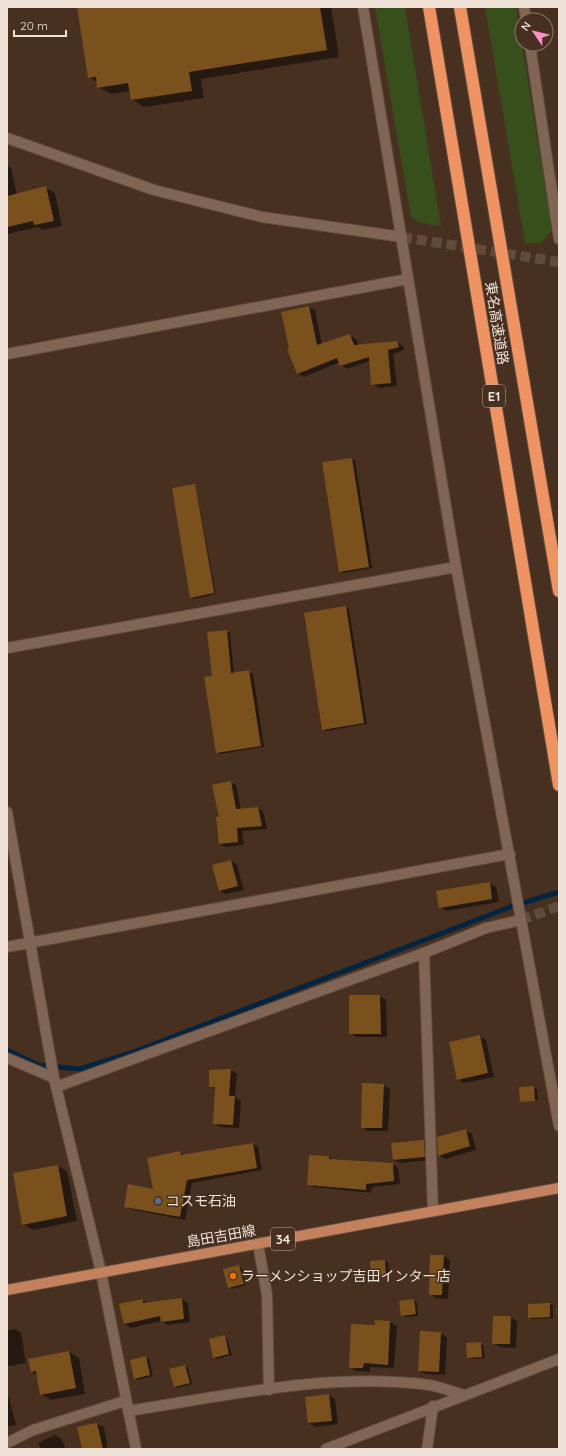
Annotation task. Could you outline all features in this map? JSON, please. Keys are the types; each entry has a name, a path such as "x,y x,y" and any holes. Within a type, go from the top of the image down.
{"highway":[{"name":"東名高速道路","path":"429,7 559,786"},
{"name":"東名高速道路","path":"460,7 559,591"}],"main road":[{"name":"島田吉田線","path":"7,1290 559,1188"}],"street":[{"path":"363,7 456,567 559,1126"},
{"path":"531,52 559,239"},
{"path":"7,138 154,190 262,217 402,237"},
{"path":"7,354 408,279"},
{"path":"7,648 456,567"},
{"path":"7,812 55,1081 101,1272 125,1401 136,1449"},
{"path":"7,947 510,854"},
{"path":"7,1058 55,1081 424,953 486,928 521,918"},
{"path":"424,953 433,1211"},
{"path":"258,1244 267,1295 269,1390"},
{"path":"326,1449 433,1406 559,1359"},
{"path":"128,1411 294,1386 370,1382 430,1385 464,1395"},
{"path":"7,1443 33,1430 125,1401"},
{"path":"427,1449 433,1406"}],"green space":[{"path":"375,7 405,7 441,226 421,223 411,217"},
{"path":"485,7 516,7 517,12 514,12 514,52 523,52 552,230 541,243 525,243"}],"building":[{"path":"77,7 320,7 327,50 189,72 192,91 131,100 128,83 97,88 96,77 88,78"},
{"path":"46,186 54,221 34,225 33,221 7,227 7,196"},
{"path":"309,306 317,345 350,334 354,345 397,341 399,347 388,350 391,383 371,385 369,357 340,366 337,358 297,374 287,349 289,348 281,312"},
{"path":"352,458 369,567 339,572 322,462"},
{"path":"195,484 214,593 190,598 172,488"},
{"path":"346,606 364,723 322,730 304,613"},
{"path":"227,630 231,673 249,670 261,746 216,753 204,677 212,676 207,632"},
{"path":"231,781 236,809 258,807 262,826 237,828 238,842 219,844 216,817 219,817 212,785"},
{"path":"231,860 238,886 219,891 212,865"},
{"path":"490,882 492,899 439,908 436,891"},
{"path":"349,995 380,995 381,1034 349,1034"},
{"path":"480,1035 488,1073 457,1080 449,1042"},
{"path":"231,1069 229,1096 235,1096 233,1125 213,1124 215,1087 209,1087 209,1070"},
{"path":"362,1083 384,1084 382,1128 361,1128"},
{"path":"534,1086 535,1101 520,1102 519,1087"},
{"path":"466,1129 470,1146 438,1156 437,1137"},
{"path":"424,1140 425,1157 393,1160 391,1143"},
{"path":"253,1143 257,1168 187,1180 180,1217 124,1207 128,1184 153,1189 147,1158 180,1151 181,1155"},
{"path":"309,1155 329,1156 329,1159 393,1163 394,1181 366,1184 366,1190 307,1185"},
{"path":"58,1165 67,1216 22,1225 13,1173"},
{"path":"430,1255 444,1255 442,1295 429,1295"},
{"path":"385,1260 386,1275 371,1276 370,1261"},
{"path":"239,1265 244,1284 228,1288 223,1269"},
{"path":"182,1298 184,1319 161,1322 160,1316 124,1324 119,1304 143,1299 143,1303"},
{"path":"414,1299 416,1314 401,1316 399,1301"},
{"path":"550,1303 550,1317 528,1318 528,1304"},
{"path":"493,1316 511,1316 510,1344 492,1344"},
{"path":"375,1320 390,1321 388,1365 364,1363 363,1368 349,1368 351,1324 375,1325"},
{"path":"420,1331 441,1332 439,1372 418,1371"},
{"path":"225,1335 229,1354 213,1358 209,1339"},
{"path":"481,1342 482,1357 467,1358 466,1343"},
{"path":"69,1351 76,1388 40,1395 36,1371 31,1372 28,1359"},
{"path":"146,1356 150,1375 134,1379 130,1360"},
{"path":"185,1365 190,1383 174,1387 169,1369"},
{"path":"329,1394 332,1421 308,1423 305,1397"},
{"path":"97,1423 103,1449 82,1449 77,1427"}],"waterway":[{"path":"7,1050 38,1065 80,1069 131,1053 510,907 559,892"}],"tunnel":[{"path":"402,237 559,262"},
{"path":"521,920 559,906"}],"place":[{"name":"コスモ石油","path":"158,1201"},
{"name":"ラーメンショップ吉田インター店","path":"233,1276"}]}
